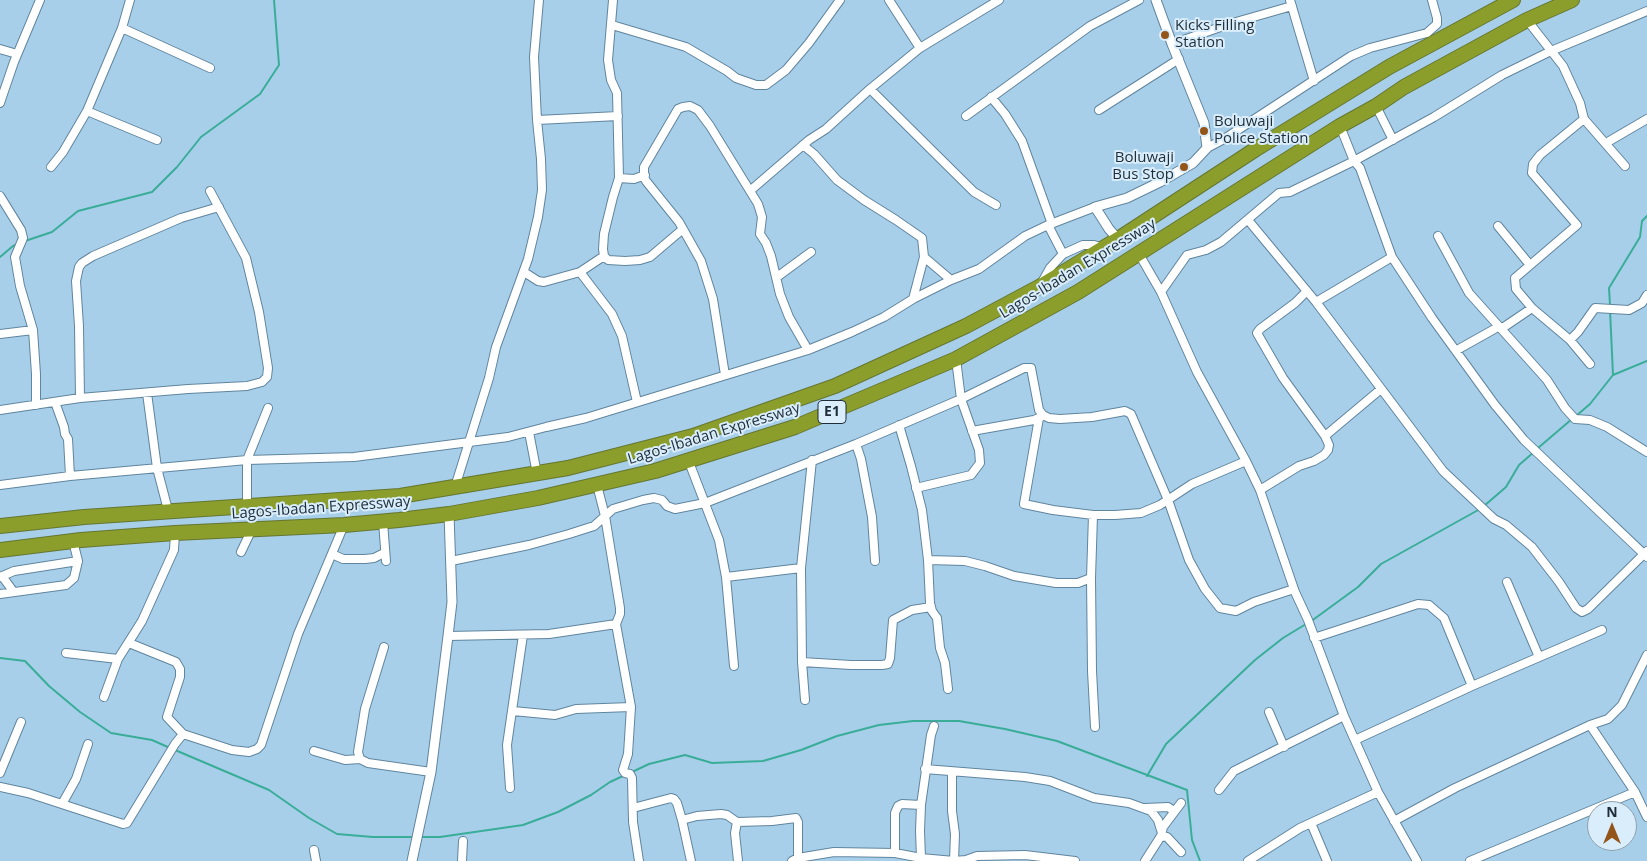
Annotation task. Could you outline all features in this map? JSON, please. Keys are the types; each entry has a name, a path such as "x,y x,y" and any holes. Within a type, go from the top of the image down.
{"highway":[{"name":"Lagos-Ibadan Expressway","path":"0,526 168,510 400,496 568,468 693,436 835,386 966,326 1039,287 1118,239 1256,149 1389,67 1513,0"},
{"name":"Lagos-Ibadan Expressway","path":"0,550 74,541 175,533 251,531 344,525 449,514 597,486 688,462 795,427 956,359 1078,292 1404,87 1527,20 1572,0"}],"street":[{"path":"0,103 17,54 40,0"},
{"path":"51,168 63,152 87,111 122,28 130,0"},
{"path":"455,487 467,443 489,378 502,329 524,272 538,217 542,190 534,57 538,0"},
{"path":"613,0 608,60 611,80 617,93 619,178 604,234 604,256 608,260 625,261 650,257 682,229"},
{"path":"612,25 686,47 736,78 756,85 766,85 786,70 809,43 840,0"},
{"path":"889,0 920,48"},
{"path":"750,190 803,145 826,129 870,89 920,48 999,0"},
{"path":"966,116 1090,26 1139,0"},
{"path":"1156,0 1204,123 1208,148"},
{"path":"0,485 70,476 247,460 354,457 508,437 586,418 808,350 884,317 912,299 951,280 980,269 1025,236 1050,224 1127,198 1160,182 1193,163 1208,148 1352,56 1370,48 1427,33 1437,24 1432,0"},
{"path":"1172,44 1229,24 1260,17 1291,3 1314,81"},
{"path":"1161,292 1187,255 1206,250 1220,242 1279,193 1290,192 1393,140 1502,75 1552,51 1647,11"},
{"path":"1527,20 1563,66 1580,103 1584,119 1625,166"},
{"path":"122,28 210,68"},
{"path":"0,49 17,54"},
{"path":"1099,110 1179,59"},
{"path":"870,89 974,192 996,205"},
{"path":"992,97 1022,141 1050,224 1063,254"},
{"path":"725,375 713,299 701,261 682,229 646,181 644,168 678,109 690,106 698,110 710,126 758,204 762,217 760,234 771,256 780,294 789,317 808,350"},
{"path":"1376,106 1393,140"},
{"path":"87,111 157,140"},
{"path":"537,120 618,116"},
{"path":"1584,119 1540,155 1533,164 1532,173 1577,225 1515,278 1516,289 1532,308 1570,340 1590,364"},
{"path":"1606,143 1647,119"},
{"path":"1248,220 1316,302 1443,471 1494,519 1506,525 1532,548 1559,582 1576,608 1582,612 1588,609 1645,554 1534,447 1524,440 1495,405 1432,318 1392,257 1360,168 1354,160 1340,126"},
{"path":"803,145 814,154 837,180 922,238 924,257 912,299"},
{"path":"619,178 634,179 645,175"},
{"path":"0,410 80,398 247,386 262,382 267,378 268,368 259,312 246,258 210,191"},
{"path":"0,196 21,230 23,238 15,257 20,286 32,330 36,374 36,405"},
{"path":"80,398 76,281 79,267 94,256 181,218 219,207"},
{"path":"1095,208 1118,239"},
{"path":"1498,226 1530,264"},
{"path":"1438,236 1469,293 1547,380 1564,408 1576,419 1590,420 1607,426 1647,452"},
{"path":"1039,287 1050,268 1063,254 1083,245 1094,245 1103,248"},
{"path":"777,277 811,252"},
{"path":"1138,254 1161,292 1197,372 1260,490 1294,589 1344,716 1378,792 1417,861"},
{"path":"524,272 538,281 544,282 580,272 604,256"},
{"path":"924,257 951,280"},
{"path":"1316,302 1392,257"},
{"path":"580,272 612,314 622,336 637,402"},
{"path":"1260,490 1299,466 1314,461 1328,450 1329,445 1325,436 1283,378 1257,333 1307,291"},
{"path":"1570,340 1595,308 1630,310 1644,305 1647,296"},
{"path":"1457,350 1498,327 1504,327 1532,308"},
{"path":"0,334 32,330"},
{"path":"916,488 971,475 980,463 979,450 961,399 956,359"},
{"path":"451,561 530,545 594,526 613,509 628,503 654,498 662,500 667,506 675,509 705,503 856,444 961,399 1024,368 1031,368 1041,417 1024,504 1093,515 1141,513 1168,500 1192,484 1246,461"},
{"path":"1325,436 1381,390"},
{"path":"147,393 157,468 168,510"},
{"path":"55,402 68,440 70,476"},
{"path":"247,506 247,460 268,408"},
{"path":"972,431 1041,417 1060,419 1092,417 1125,411 1131,414 1168,500 1189,560 1205,589 1220,608 1236,611 1254,602 1294,589"},
{"path":"899,425 922,510 931,607 937,618 940,648 946,663 948,689"},
{"path":"530,432 537,474"},
{"path":"856,444 861,459 872,517 875,561"},
{"path":"805,700 802,662 801,568 812,460"},
{"path":"688,462 719,540 726,577 734,666"},
{"path":"597,486 605,516 620,608 616,624 631,707 628,754 623,770 625,773 630,774 632,778 633,808 639,861"},
{"path":"412,861 418,842 431,772 452,602 449,514"},
{"path":"1093,515 1091,578 1095,727"},
{"path":"332,554 342,559 385,557 383,522"},
{"path":"130,643 176,662 180,669 180,677 167,717 179,739 232,750 249,752 257,750 298,634 344,525"},
{"path":"241,552 251,531"},
{"path":"104,697 118,659 130,643 142,621 174,550 175,533"},
{"path":"0,594 66,585 74,578 78,561 74,541"},
{"path":"928,560 964,561 1014,576 1056,583 1078,583 1091,578"},
{"path":"13,591 1,576 14,571 78,561"},
{"path":"726,577 801,568"},
{"path":"1507,582 1540,657"},
{"path":"1314,638 1399,609 1418,604 1429,604 1444,618 1472,686"},
{"path":"802,662 851,665 888,664 893,620 912,610 931,607"},
{"path":"448,636 549,634 616,624"},
{"path":"1356,740 1472,686 1602,630"},
{"path":"510,788 507,745 523,635"},
{"path":"360,759 358,752 365,709 384,647"},
{"path":"66,653 118,659"},
{"path":"1394,821 1455,788 1590,725 1608,719 1622,705 1647,655"},
{"path":"513,710 556,715 576,709 631,707"},
{"path":"1269,712 1284,746"},
{"path":"1219,790 1234,771 1344,716"},
{"path":"0,773 21,722"},
{"path":"1590,725 1635,792 1647,817"},
{"path":"921,858 921,805 930,735 934,726"},
{"path":"0,787 28,793 122,824 127,823 179,739"},
{"path":"62,804 76,779 88,744"},
{"path":"314,752 345,760 360,759 368,763 431,772"},
{"path":"925,769 1039,779 1094,798 1119,801 1143,808 1151,811 1158,820 1161,833 1181,852"},
{"path":"952,772 954,861"},
{"path":"1248,861 1311,823 1378,792"},
{"path":"1470,861 1635,792"},
{"path":"633,808 671,798 677,803 691,861"},
{"path":"1145,861 1181,802"},
{"path":"895,853 895,813 898,806 908,804 912,806 921,805"},
{"path":"1143,808 1168,806 1174,811"},
{"path":"682,820 697,816 721,814 727,815 737,822 796,818 798,822 795,859 834,852 869,852 895,853 954,861 978,856 1025,855 1076,861"},
{"path":"737,822 735,833 738,861"},
{"path":"1311,823 1327,861"},
{"path":"462,861 463,841"},
{"path":"314,850 316,861"},
{"path":"868,861 869,852"}],"waterway":[{"path":"25,241 52,232 78,211 152,192 177,167 201,137 260,94 279,65 274,0"},
{"path":"1610,305 1609,288 1640,237 1642,221 1647,216"},
{"path":"0,257 18,244"},
{"path":"1576,416 1590,404 1613,375 1610,310"},
{"path":"1613,375 1647,361"},
{"path":"1538,448 1572,419"},
{"path":"1484,506 1506,487 1519,465 1534,452"},
{"path":"1310,622 1358,587 1381,564 1480,509"},
{"path":"1147,776 1166,744 1255,660 1283,638 1306,624"},
{"path":"0,658 25,661 49,686 80,712 111,733 152,740 170,748"},
{"path":"632,772 649,764 685,755 712,763 763,761 801,750 837,736 879,725 913,721 959,721 1057,741 1187,790 1192,840 1200,861"},
{"path":"175,750 269,790 309,818 337,834 373,837 414,837"},
{"path":"421,837 440,837 523,825 558,812 623,776"}],"place":[{"name":"Kicks Filling Station","path":"1165,35"},
{"name":"Boluwaji Police Station","path":"1204,131"},
{"name":"Boluwaji Bus Stop","path":"1184,167"}]}
